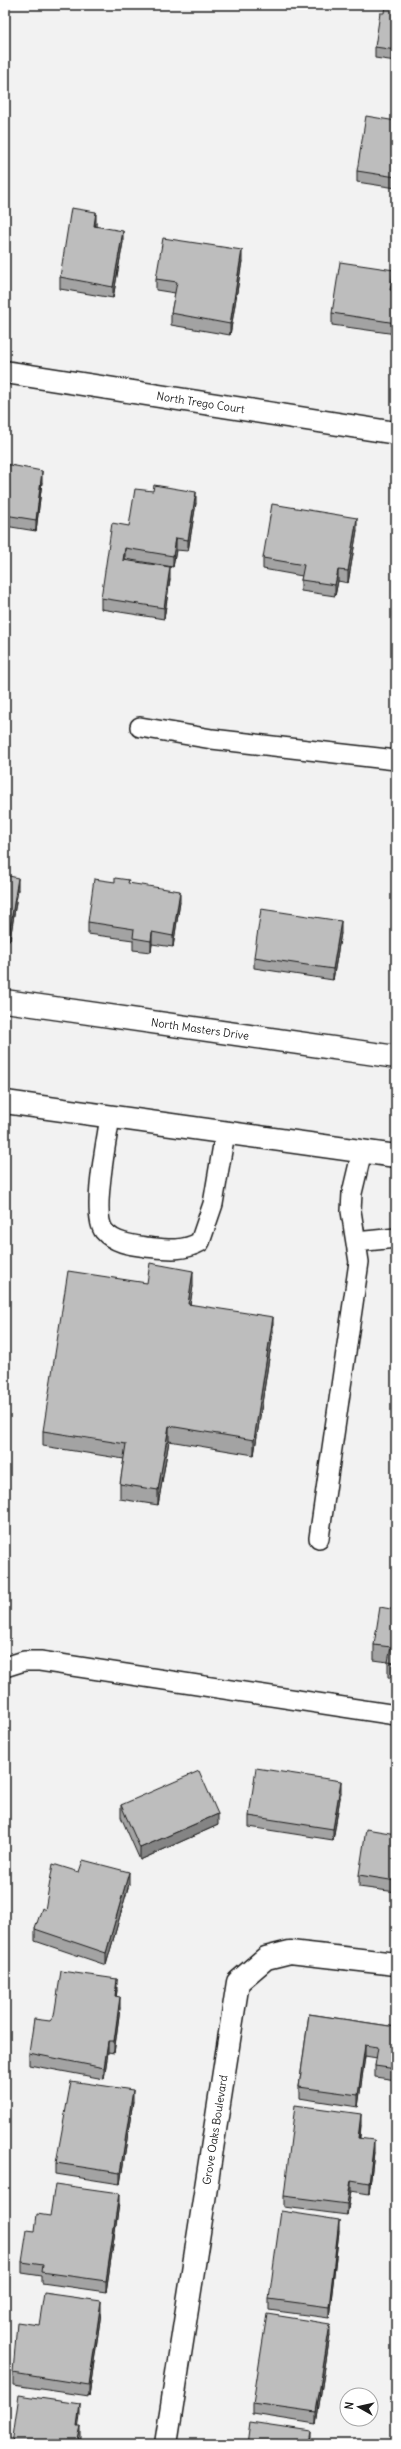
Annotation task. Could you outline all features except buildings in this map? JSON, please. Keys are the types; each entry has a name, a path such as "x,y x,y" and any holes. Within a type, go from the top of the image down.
{"street":[{"name":"North Trego Court","path":"5,372 396,433"},
{"name":"North Masters Drive","path":"5,1001 396,1057"},
{"path":"5,1102 396,1156"},
{"name":"Grove Oaks Boulevard","path":"166,2444 238,1982 266,1958 290,1952 396,1964"}],"lane":[{"path":"140,727 212,739 396,760"},
{"path":"110,1116 98,1215 104,1230 115,1239 131,1245 171,1250 182,1249 200,1242 213,1204 225,1133"},
{"path":"319,1538 359,1262 350,1212 352,1192 362,1151"},
{"path":"356,1242 396,1238"},
{"path":"5,1667 24,1661 40,1661 396,1716"}]}
